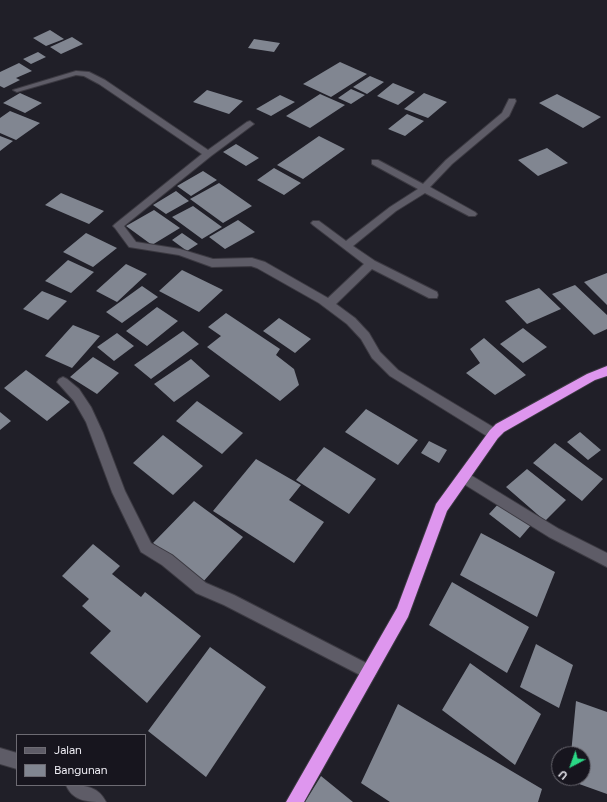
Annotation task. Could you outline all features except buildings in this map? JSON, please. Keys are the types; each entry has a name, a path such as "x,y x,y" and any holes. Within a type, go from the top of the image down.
{"highway":[{"path":"295,802 403,612 441,508 464,478 494,434 500,428 591,377 607,371"}],"street":[{"path":"17,90 76,73 86,74 102,82 208,154"},
{"path":"346,246 392,209 424,188 450,162 506,114 512,101"},
{"path":"250,124 208,154 118,226 133,245 180,252 212,263 252,262 262,265 328,305 351,321 365,336 376,355 394,373 494,434"},
{"path":"375,162 472,214"},
{"path":"316,224 371,264 433,295"},
{"path":"328,305 371,264"},
{"path":"63,382 80,399 91,420 110,471 125,505 140,529 146,547 167,560 200,588 229,600 369,672"},
{"path":"464,478 554,533 607,560"},
{"path":"0,756 16,761"},
{"path":"75,786 97,802"}]}
